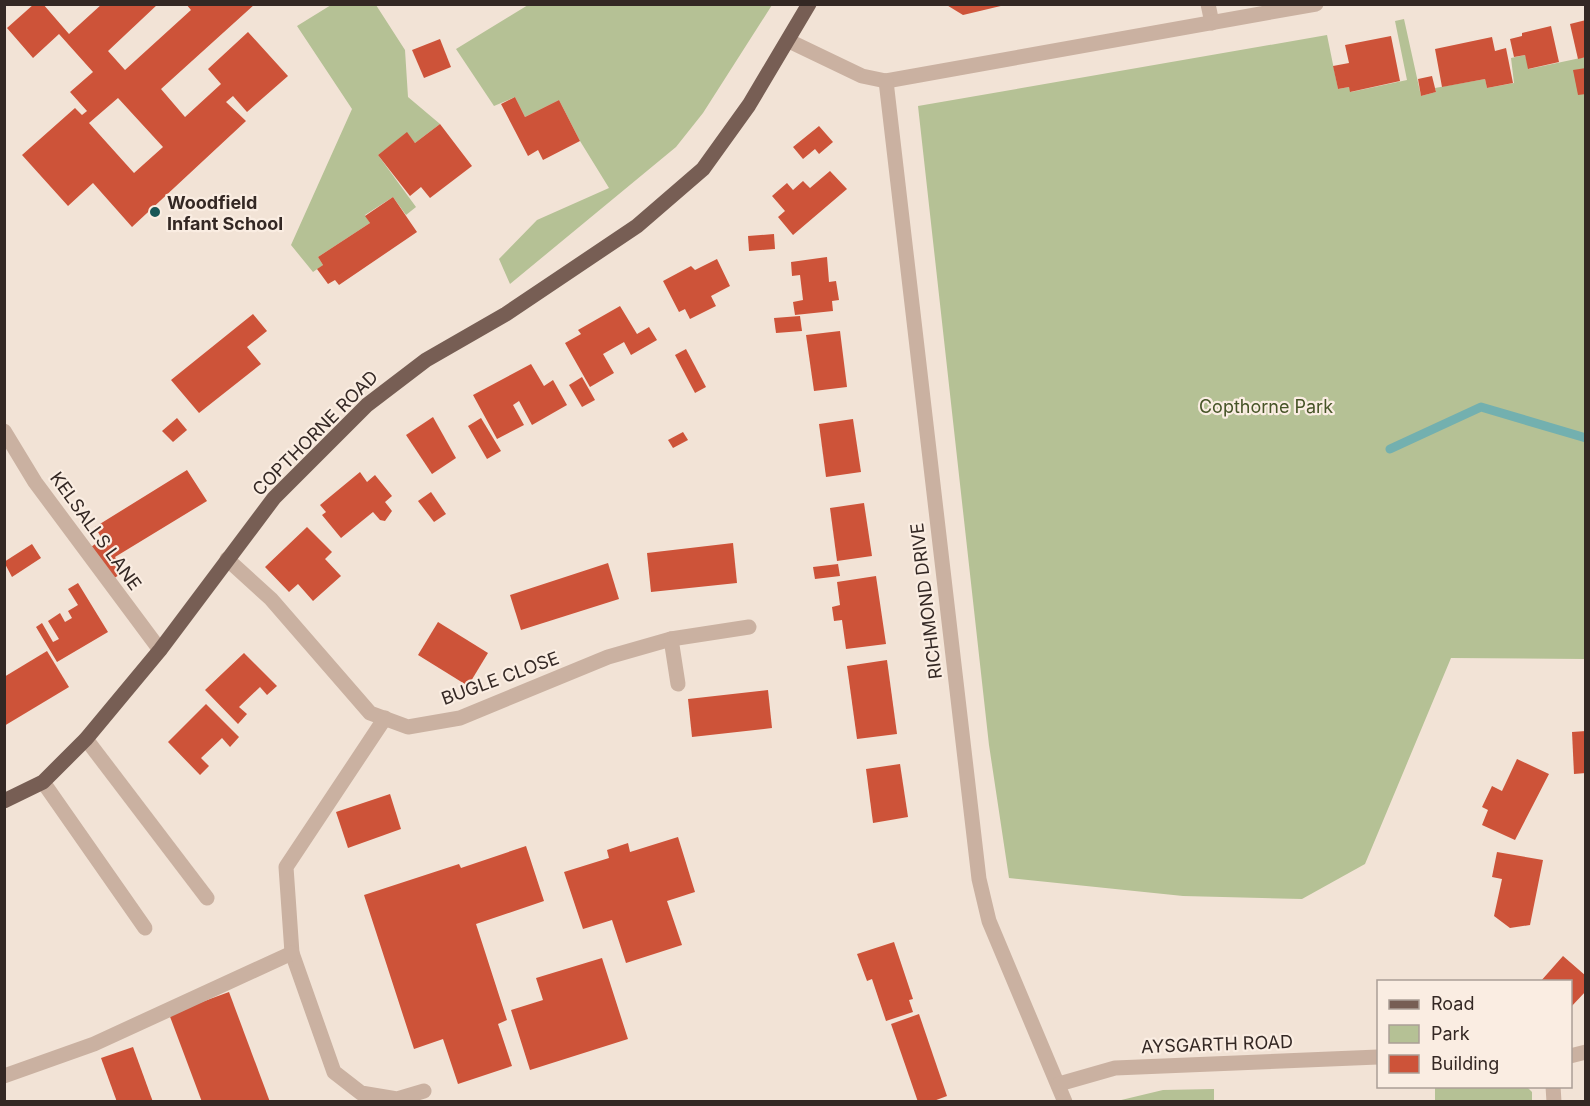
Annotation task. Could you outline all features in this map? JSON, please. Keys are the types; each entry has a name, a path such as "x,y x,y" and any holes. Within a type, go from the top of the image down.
{"main road":[{"name":"COPTHORNE ROAD","path":"4,801 43,782 86,739 159,650 274,498 367,405 394,382 426,360 506,314 628,232 703,169 738,122 789,41 809,4"}],"street":[{"path":"1208,4 1212,23"},
{"path":"789,41 862,76 886,81 1316,4"},
{"name":"RICHMOND DRIVE","path":"886,81 973,843 989,921 1065,1101"},
{"name":"KELSALLS LANE","path":"4,431 35,483 159,650"},
{"name":"BUGLE CLOSE","path":"227,558 271,600 370,713 408,727 460,718 608,657 671,639 749,627"},
{"path":"671,639 678,684"},
{"path":"385,718 286,867 292,953 334,1072 361,1093 397,1099 424,1091"},
{"path":"86,739 207,898"},
{"path":"43,782 145,928"},
{"path":"4,1076 88,1046 292,953"},
{"name":"AYSGARTH ROAD","path":"1059,1084 1114,1068 1377,1057"}],"green space":[{"path":"331,5 376,5 405,50 408,97 440,124 415,143 407,133 378,155 416,207 406,215 393,197 365,215 370,223 318,257 323,265 313,272 291,245 352,109 297,26"},
{"path":"528,5 772,5 703,113 676,147 510,284 499,259 537,220 609,188 580,141 559,100 525,117 515,97 494,106 456,49"},
{"name":"Copthorne Park","path":"1404,19 1421,96 1436,92 1435,88 1485,79 1487,88 1514,83 1511,58 1525,55 1529,69 1585,57 1585,659 1451,658 1365,864 1302,899 1183,896 1009,878 989,745 918,106 1327,35 1338,89 1349,87 1351,92 1407,80 1395,21"},
{"path":"1435,1088 1528,1088 1532,1092 1532,1101 1435,1101"},
{"path":"1214,1089 1214,1101 1117,1101 1163,1090"}],"building":[{"path":"34,4 43,4 69,34 102,4 158,4 108,51 125,70 191,10 186,4 255,4 161,89 185,117 221,84 208,69 248,32 288,76 247,112 233,96 226,102 246,121 132,227 93,183 68,206 22,155 75,108 82,115 87,111 70,92 93,72 59,34 33,58 7,28","holes":["118,98 163,147 134,173 89,123"]},
{"path":"945,4 1005,4 1005,5 963,15"},
{"path":"1586,20 1586,57 1578,59 1570,24"},
{"path":"1551,26 1559,62 1528,69 1525,55 1514,57 1510,39 1522,36 1522,33"},
{"path":"1391,36 1400,81 1350,92 1349,87 1338,89 1333,66 1349,63 1345,45"},
{"path":"1492,37 1495,51 1506,48 1513,83 1487,88 1485,79 1442,87 1435,49"},
{"path":"440,39 451,67 424,78 412,50"},
{"path":"1586,68 1586,94 1578,95 1573,70"},
{"path":"1432,76 1436,92 1421,96 1418,79"},
{"path":"515,97 525,117 559,100 580,141 543,160 538,150 528,156 501,104"},
{"path":"440,124 472,166 430,198 421,187 410,196 378,155 407,132 415,143"},
{"path":"819,126 833,142 819,154 815,149 803,159 793,147"},
{"path":"830,171 847,189 793,235 778,217 785,211 772,196 787,183 793,190 803,181 810,188"},
{"path":"393,197 417,232 339,285 335,280 328,284 317,269 323,265 318,257 370,223 365,216"},
{"path":"774,234 775,249 749,251 748,236"},
{"path":"827,257 829,282 836,281 839,300 832,301 833,311 795,315 793,302 803,300 800,275 792,276 791,262"},
{"path":"717,259 730,286 711,296 716,306 690,319 685,309 679,312 663,281 691,266 695,270"},
{"path":"620,306 637,334 649,327 657,340 631,355 624,342 603,354 614,373 590,387 565,343 581,334 578,330"},
{"path":"253,314 267,331 247,347 261,364 199,413 171,380"},
{"path":"800,316 802,331 776,333 774,318"},
{"path":"840,331 847,387 814,391 806,335"},
{"path":"686,349 706,387 695,393 675,355"},
{"path":"531,364 544,386 553,380 567,405 532,425 519,401 513,405 524,425 497,439 473,395"},
{"path":"582,377 595,400 582,407 569,385"},
{"path":"433,417 456,458 432,474 406,435"},
{"path":"177,418 187,430 173,442 162,431"},
{"path":"481,418 501,451 487,459 468,426"},
{"path":"853,419 861,472 826,477 819,424"},
{"path":"683,432 688,440 673,448 668,440"},
{"path":"187,470 207,501 115,557 124,572 111,580 91,547 102,539 95,527"},
{"path":"360,472 367,482 375,475 392,496 385,502 392,511 385,521 380,520 373,512 341,538 322,515 326,512 320,505"},
{"path":"431,492 446,514 434,522 418,501"},
{"path":"864,503 872,556 837,561 830,508"},
{"path":"307,527 332,552 325,559 341,576 313,601 298,584 289,592 265,567"},
{"path":"733,543 737,583 651,592 647,553"},
{"path":"32,544 41,558 12,577 4,562"},
{"path":"608,563 619,599 521,630 510,595"},
{"path":"838,564 840,576 815,579 813,567"},
{"path":"876,576 886,644 846,649 842,620 834,621 832,607 840,605 837,582"},
{"path":"78,583 108,632 57,662 36,627 42,623 53,642 59,639 48,621 60,613 65,622 72,618 68,611 78,605 68,589"},
{"path":"438,622 488,653 468,686 418,655"},
{"path":"47,651 69,687 4,726 4,677"},
{"path":"244,653 277,686 267,695 260,687 239,707 247,714 238,724 205,690"},
{"path":"887,660 897,734 857,739 847,666"},
{"path":"768,690 772,728 692,737 688,699"},
{"path":"206,704 239,737 230,747 222,738 201,758 209,766 200,775 168,742"},
{"path":"1586,731 1586,773 1574,774 1572,732"},
{"path":"1517,759 1549,774 1515,840 1482,825 1488,810 1482,807 1492,786 1502,791"},
{"path":"900,764 908,817 873,823 866,769"},
{"path":"390,794 401,829 348,848 336,812"},
{"path":"678,837 695,892 667,901 682,945 626,963 612,920 583,929 564,872 609,858 607,850 628,843 630,852"},
{"path":"526,846 544,901 476,924 507,1020 498,1024 512,1066 458,1084 443,1039 414,1049 364,895 459,864 461,868"},
{"path":"1497,852 1543,860 1530,925 1510,928 1494,916 1502,879 1492,877"},
{"path":"894,942 913,999 909,1000 913,1012 886,1021 872,979 867,981 857,954"},
{"path":"1563,956 1586,976 1586,991 1572,1006 1572,980 1542,980"},
{"path":"602,958 628,1039 530,1070 511,1010 543,1000 536,978"},
{"path":"229,992 270,1102 202,1102 169,1014"},
{"path":"919,1014 947,1096 931,1102 918,1102 891,1024"},
{"path":"133,1047 153,1102 117,1102 101,1058"}],"waterway":[{"path":"1390,449 1481,407 1586,438"}],"place":[{"name":"Woodfield Infant School","path":"155,212"}]}
